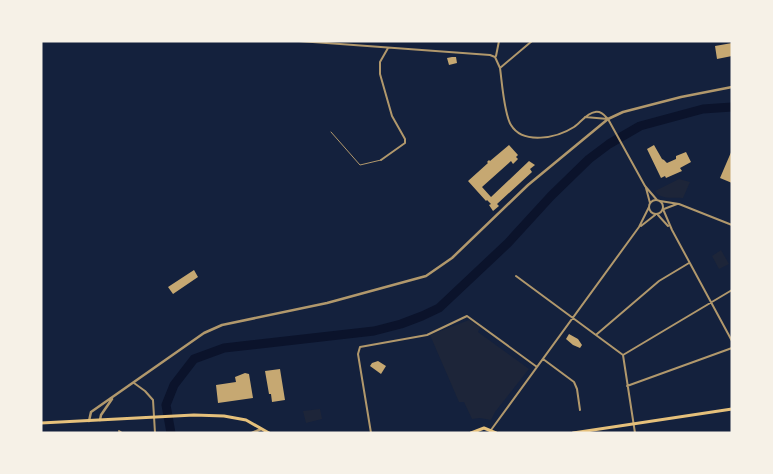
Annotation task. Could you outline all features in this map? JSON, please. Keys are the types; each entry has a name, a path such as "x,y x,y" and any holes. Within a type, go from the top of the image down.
{"main road":[{"path":"573,433 732,410"},
{"path":"41,423 194,415 239,418 269,433"},
{"path":"471,433 481,428 496,433"}],"street":[{"path":"299,41 490,54 495,57 500,68 508,118 511,125 522,136 537,138 561,134 575,127 586,117 597,111 608,119 614,129 645,186 650,204"},
{"path":"495,57 499,41"},
{"path":"500,68 532,41"},
{"path":"381,160 405,143 406,139 392,116 380,74 380,62 388,48"},
{"path":"89,421 91,412 204,333 222,325 327,303 426,276 458,254 528,185 608,119 623,112 681,97 732,87"},
{"path":"586,117 608,119"},
{"path":"645,186 662,203 672,230 732,341"},
{"path":"491,430 639,227 653,200 680,204 732,225"},
{"path":"639,227 664,209 680,204"},
{"path":"649,207 650,211 672,230"},
{"path":"597,334 659,281 690,264"},
{"path":"516,276 623,354 635,433"},
{"path":"623,354 732,290"},
{"path":"371,433 358,354 360,347 427,334 467,316 537,367"},
{"path":"627,386 732,348"},
{"path":"543,359 574,382 580,410"},
{"path":"134,383 153,400 155,433"},
{"path":"100,421 101,415 113,398"},
{"path":"252,433 262,428"}],"lane":[{"path":"331,132 360,165 381,160"}],"shaded area":[{"path":"679,179 690,182 683,198 660,196 655,191"},
{"path":"721,250 729,264 719,269 712,256"},
{"path":"469,320 480,327 478,332 529,369 495,412 491,420 472,419 464,402 459,402 430,335"},
{"path":"320,409 322,419 306,423 303,411"}],"building":[{"path":"732,43 732,56 717,59 715,46"},
{"path":"456,57 457,63 449,65 447,58"},
{"path":"509,145 518,155 516,157 518,159 513,164 511,161 482,187 491,197 529,161 535,165 530,169 532,172 497,204 499,206 493,211 489,205 491,204 468,181 489,160"},
{"path":"654,145 662,159 667,163 676,159 676,156 686,152 691,162 680,168 682,171 666,178 665,176 661,178 647,149"},
{"path":"732,150 732,183 720,178"},
{"path":"194,270 198,277 173,294 168,287"},
{"path":"569,334 578,339 582,345 580,348 566,339"},
{"path":"378,361 386,366 381,374 370,366"},
{"path":"280,369 285,400 272,402 265,371"},
{"path":"245,373 249,374 253,398 218,403 216,385 236,382 235,377"}],"waterway":[{"path":"171,433 166,405 174,385 194,359 224,348 374,331 422,316 439,308 508,243 551,196 589,159 609,144 640,126 703,109 732,107"}]}
